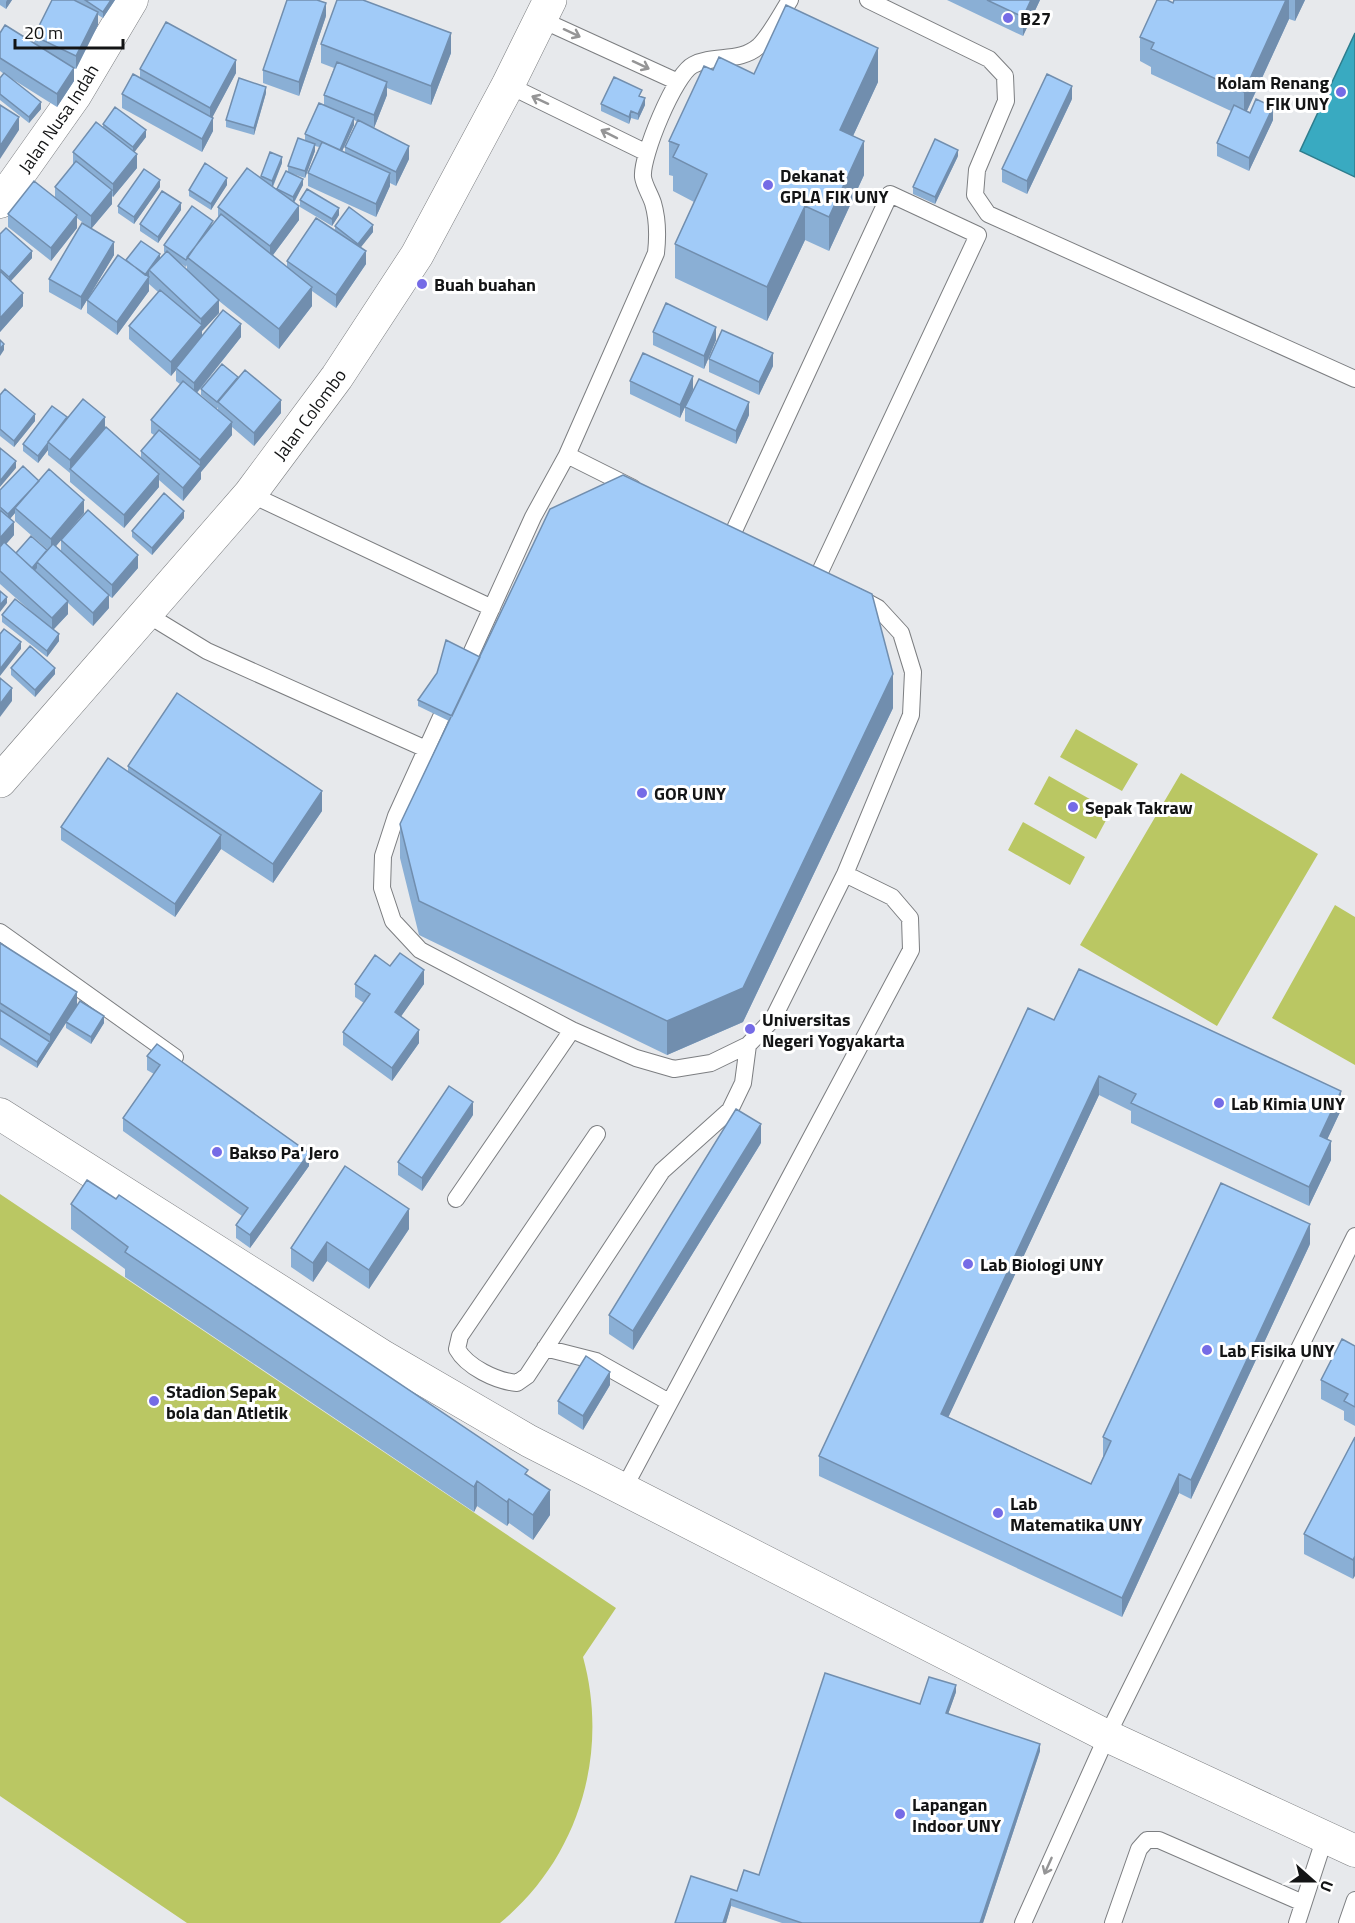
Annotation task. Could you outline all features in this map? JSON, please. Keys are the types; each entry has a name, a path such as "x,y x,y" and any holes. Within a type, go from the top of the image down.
{"main road":[{"name":"Jalan Colombo","path":"0,781 148,615 250,494 338,377 417,255 508,85 545,9"}],"street":[{"name":"Jalan Nusa Indah","path":"0,202 75,96 132,0"},
{"path":"0,1114 381,1355 529,1441 1107,1736 1355,1851"}],"lane":[{"path":"469,658 533,518 567,455 656,253 658,230 643,177 647,153 678,82 691,66 709,59 738,57 759,46 790,0"},
{"path":"868,0 989,59 1005,76 1006,101 977,170 975,195 988,214 1355,379"},
{"path":"545,9 678,82"},
{"path":"508,85 647,153"},
{"path":"441,717 396,816 383,856 382,888 393,921 420,950 572,1030 636,1058 674,1069 711,1063 748,1045 773,1019 845,874 911,715 913,672 901,633 878,608 823,579 978,235 890,194 732,535"},
{"path":"567,455 649,495"},
{"path":"250,494 492,608"},
{"path":"148,615 207,651 426,749"},
{"path":"623,1490 911,950 910,918 892,897 845,874"},
{"path":"0,932 186,1065"},
{"path":"456,1199 572,1030"},
{"path":"597,1134 460,1336 457,1349 463,1359 502,1382 517,1383 527,1376 662,1171 730,1110 743,1083 748,1045"},
{"path":"1023,1923 1107,1736 1355,1236"},
{"path":"545,1348 596,1361 669,1402"},
{"path":"1297,1923 1325,1837"},
{"path":"1113,1923 1139,1849 1147,1840 1159,1840 1303,1903"},
{"path":"1347,1923 1355,1900"}],"green space":[{"name":"Sepak Takraw","path":"1076,729 1138,764 1122,791 1060,757"},
{"path":"1181,773 1318,854 1217,1026 1080,945"},
{"name":"Sepak Takraw","path":"1049,776 1111,811 1096,839 1034,804"},
{"name":"Sepak Takraw","path":"1023,822 1085,857 1070,885 1008,850"},
{"path":"1335,905 1355,917 1355,1065 1272,1018"},
{"name":"Stadion Sepak bola dan Atletik","path":"0,1194 616,1608 583,1657 590,1694 592,1731 589,1767 581,1803 568,1837 550,1868 527,1897 500,1923 187,1923 0,1796"}],"water":[{"name":"Kolam Renang FIK UNY","path":"1355,33 1355,177 1300,151"}],"building":[{"path":"52,0 74,0 98,12 76,56 34,36"},
{"path":"85,0 111,0 103,12"},
{"path":"287,0 317,0 326,3 299,82 263,70"},
{"path":"337,0 363,0 451,33 431,86 321,44"},
{"path":"987,0 1031,0 1023,17"},
{"path":"1157,0 1167,0 1173,3 1174,0 1286,0 1244,92 1151,49 1154,43 1140,37"},
{"name":"Dekanat GPLA FIK UNY","path":"786,5 878,48 840,130 864,141 829,217 805,206 767,287 675,244 707,174 673,157 679,145 669,141 704,66 713,70 719,57 754,74"},
{"path":"166,22 236,60 210,108 140,69"},
{"path":"5,25 74,68 57,94 0,58 0,33"},
{"path":"337,62 387,82 374,115 324,95"},
{"path":"4,73 41,102 29,117 0,94 0,78"},
{"path":"133,74 213,118 202,139 122,94"},
{"path":"1047,74 1072,86 1027,181 1002,169"},
{"path":"614,77 642,90 639,96 645,98 638,114 631,111 629,117 601,104"},
{"path":"239,78 266,87 254,128 226,120"},
{"path":"1256,99 1273,107 1249,158 1217,143 1234,105 1250,113"},
{"path":"319,103 354,118 340,150 305,134"},
{"path":"0,105 19,117 0,146"},
{"path":"115,107 146,130 133,147 103,124"},
{"path":"358,120 409,146 396,172 345,147"},
{"path":"96,122 137,154 113,184 73,152"},
{"path":"298,138 315,144 305,171 288,166"},
{"path":"935,139 958,150 935,197 913,187"},
{"path":"322,142 390,173 376,204 308,173"},
{"path":"270,152 282,157 272,181 261,176"},
{"path":"76,161 112,190 91,216 55,187"},
{"path":"205,163 227,178 211,204 189,190"},
{"path":"247,168 299,206 270,246 218,207"},
{"path":"144,169 160,180 134,217 118,206"},
{"path":"286,171 303,179 293,197 277,189"},
{"path":"34,181 77,215 51,248 8,214"},
{"path":"307,189 339,208 332,219 300,200"},
{"path":"162,191 181,203 158,237 140,224"},
{"path":"192,206 213,221 186,260 164,245"},
{"path":"349,207 373,225 358,244 335,226"},
{"path":"221,214 312,287 279,329 187,257"},
{"path":"316,218 366,251 336,295 287,261"},
{"path":"82,223 114,242 81,297 49,279"},
{"path":"6,228 32,251 9,277 0,269 0,234"},
{"path":"141,241 160,254 145,275 126,260"},
{"path":"167,251 219,300 201,319 149,270"},
{"path":"118,255 149,277 117,322 87,300"},
{"path":"0,271 23,293 0,318"},
{"path":"160,290 202,325 171,362 129,326"},
{"path":"666,303 716,327 704,356 653,332"},
{"path":"223,310 241,324 194,383 176,368"},
{"path":"722,330 773,353 759,382 709,359"},
{"path":"643,353 693,376 680,405 630,381"},
{"path":"222,364 238,377 217,402 201,389"},
{"path":"245,370 281,400 254,433 218,402"},
{"path":"699,379 749,402 736,431 685,407"},
{"path":"183,381 232,422 200,460 151,420"},
{"path":"5,389 35,414 14,441 0,429 0,395"},
{"path":"83,399 105,417 70,460 48,442"},
{"path":"52,406 67,417 38,456 23,444"},
{"path":"106,427 159,474 124,515 70,469"},
{"path":"159,430 201,466 183,488 141,451"},
{"path":"0,448 16,461 0,481"},
{"path":"23,466 39,481 8,514 0,507 0,490"},
{"path":"49,469 84,500 51,539 15,508"},
{"name":"GOR UNY","path":"623,475 872,594 893,674 743,988 667,1021 419,901 400,824 550,509"},
{"path":"164,493 184,511 152,548 132,531"},
{"path":"0,510 14,522 0,538"},
{"path":"88,510 138,555 112,585 61,540"},
{"path":"31,536 47,550 32,568 16,553"},
{"path":"4,542 68,601 52,618 0,571 0,547"},
{"path":"53,544 109,595 93,613 37,562"},
{"path":"0,591 7,597 0,605"},
{"path":"15,599 59,634 47,651 2,615"},
{"path":"4,629 21,642 0,669 0,634"},
{"path":"446,640 480,657 452,716 418,700 437,673"},
{"path":"30,646 55,668 35,690 11,668"},
{"path":"0,678 12,688 0,704"},
{"path":"177,693 322,791 273,864 128,766"},
{"path":"108,758 221,835 175,904 61,827"},
{"path":"0,943 77,992 50,1035 0,1003"},
{"path":"400,953 424,970 395,1012 419,1030 392,1068 343,1032 370,994 355,984 375,955 390,966"},
{"path":"1079,969 1341,1091 1320,1136 1331,1141 1309,1187 1131,1103 1136,1094 1099,1076 941,1414 1091,1484 1111,1441 1103,1437 1221,1183 1310,1224 1191,1480 1179,1474 1122,1598 819,1456 1028,1008 1054,1020"},
{"path":"80,1001 104,1016 91,1037 66,1022"},
{"path":"0,1010 50,1042 37,1062 0,1038"},
{"path":"157,1044 309,1153 250,1235 236,1225 248,1208 123,1118 160,1065 147,1056"},
{"path":"449,1086 473,1102 422,1178 398,1162"},
{"path":"736,1109 761,1124 633,1331 609,1315"},
{"path":"345,1166 409,1209 369,1270 327,1242 313,1263 291,1248"},
{"path":"87,1180 116,1199 119,1195 528,1470 525,1474 550,1490 533,1515 509,1499 507,1502 477,1481 474,1487 125,1252 128,1247 71,1204"},
{"path":"1342,1339 1355,1346 1355,1407 1344,1401 1348,1394 1321,1380"},
{"path":"586,1356 610,1372 583,1416 558,1401"},
{"path":"1355,1437 1355,1556 1353,1560 1304,1534"},
{"name":"Lapangan Indoor UNY","path":"825,1673 920,1704 929,1677 956,1685 946,1713 1040,1744 980,1923 802,1923 731,1899 723,1923 675,1923 691,1876 737,1891 744,1870 759,1875"}],"place":[{"name":"B27","path":"1008,18"},
{"name":"Kolam Renang FIK UNY","path":"1341,92"},
{"name":"Dekanat GPLA FIK UNY","path":"768,185"},
{"name":"Buah buahan","path":"422,284"},
{"name":"GOR UNY","path":"642,793"},
{"name":"Sepak Takraw","path":"1073,807"},
{"name":"Universitas Negeri Yogyakarta","path":"750,1029"},
{"name":"Lab Kimia UNY","path":"1219,1103"},
{"name":"Bakso Pa' Jero","path":"217,1152"},
{"name":"Lab Biologi UNY","path":"968,1264"},
{"name":"Lab Fisika UNY","path":"1207,1350"},
{"name":"Stadion Sepak bola dan Atletik","path":"154,1401"},
{"name":"Lab Matematika UNY","path":"998,1513"},
{"name":"Lapangan Indoor UNY","path":"900,1814"}]}
